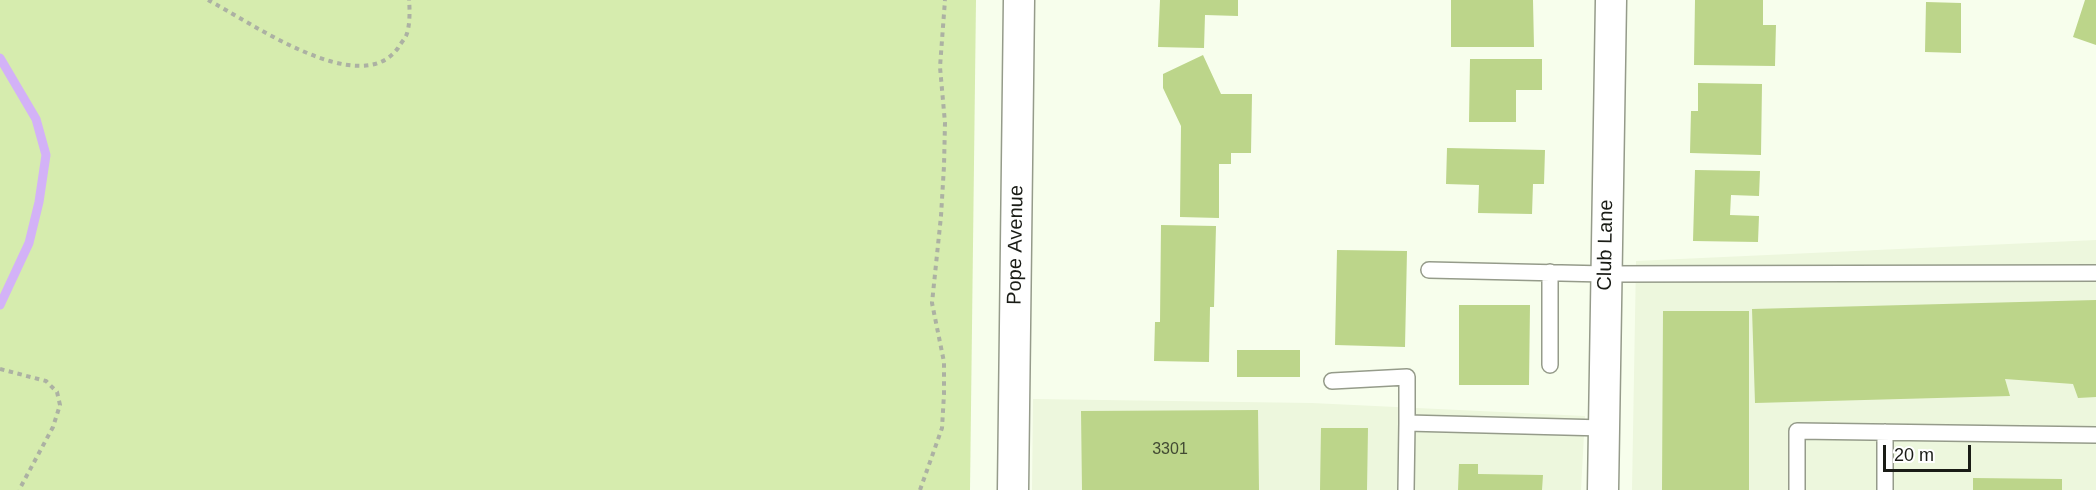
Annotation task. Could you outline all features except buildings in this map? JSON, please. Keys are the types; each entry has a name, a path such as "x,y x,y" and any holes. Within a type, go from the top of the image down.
{"street":[{"name":"Pope Avenue","path":"1013,490 1019,0"},
{"name":"Club Lane","path":"1603,490 1611,0"}],"lane":[{"path":"1429,270 1605,273 2096,273"},
{"path":"1550,272 1550,365"},
{"path":"1332,381 1407,377 1406,490"},
{"path":"1407,423 1604,428"},
{"path":"1797,490 1797,431 2096,435"},
{"path":"1885,432 1885,490"}],"path":[{"path":"208,0 305,52 332,63 357,66 377,65 393,54 406,36 410,0"},
{"path":"920,490 920,484 942,428 944,394 944,362 932,303 944,166 945,123 940,67 945,0"},
{"path":"0,369 46,381 57,392 60,405 53,427 19,490"}],"shaded area":[{"path":"2096,240 2096,490 1632,490 1636,261"},
{"path":"1033,399 1312,403 1585,416 1581,490 1032,490"}],"green space":[{"path":"0,0 976,0 970,490 0,490"}],"waterway":[{"path":"0,58 36,119 46,155 39,202 29,243 0,305"}]}
